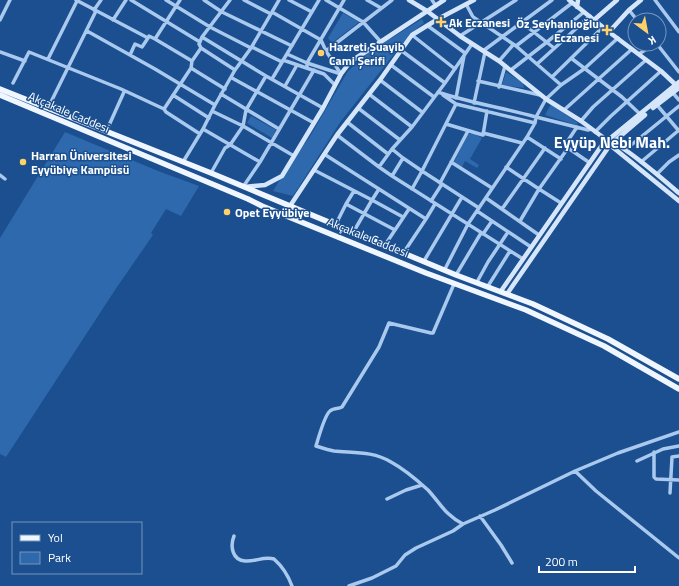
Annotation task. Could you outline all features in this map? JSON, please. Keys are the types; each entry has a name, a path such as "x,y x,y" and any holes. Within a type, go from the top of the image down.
{"main road":[{"path":"409,0 428,11 460,36 499,61 546,99 611,143 679,201"},
{"path":"243,187 265,185 282,176 323,108 341,74 350,62 444,0"},
{"path":"285,215 346,122 402,51 412,35 474,0"},
{"path":"577,7 578,0"},
{"path":"592,18 616,0"},
{"path":"609,32 629,10 642,0"},
{"path":"571,1 627,45"},
{"path":"636,52 678,86"},
{"path":"501,291 602,145 611,143 673,93 678,86"},
{"path":"507,294 611,143 641,115 678,86"},
{"name":"Akçakale Caddesi","path":"0,89 354,231 456,275 533,304 608,339 679,379"},
{"name":"Akçakale Caddesi","path":"0,95 248,198 262,206 454,284 526,310 604,346 679,389"},
{"path":"611,143 625,150 679,193"}],"street":[{"path":"1,17 10,0"},
{"path":"48,59 77,0 148,38 149,36 155,38 192,61"},
{"path":"48,108 69,68 101,0"},
{"path":"113,20 126,0"},
{"path":"131,0 200,42"},
{"path":"166,0 210,27 252,47 282,61 324,74 335,85"},
{"path":"155,38 180,0"},
{"path":"204,0 222,12 292,46"},
{"path":"230,0 202,36 199,44 201,48 236,70"},
{"path":"244,0 303,28 322,40 326,51 341,74"},
{"path":"183,162 209,118 221,94 252,47 279,0"},
{"path":"289,0 312,12"},
{"path":"272,79 319,0"},
{"path":"326,0 363,22 380,41"},
{"path":"308,68 307,62 322,40 344,0"},
{"path":"367,0 381,8"},
{"path":"326,51 392,0"},
{"path":"432,0 436,6"},
{"path":"460,36 516,0"},
{"path":"474,103 484,51 501,36 552,0"},
{"path":"655,0 679,32"},
{"path":"499,61 515,46 535,32 571,1"},
{"path":"466,4 474,17 515,46 560,85"},
{"path":"511,70 584,12"},
{"path":"536,64 592,18"},
{"path":"521,22 554,48"},
{"path":"428,26 465,53"},
{"path":"552,77 603,27"},
{"path":"87,31 215,105"},
{"path":"412,35 455,69"},
{"path":"202,36 266,76 323,108"},
{"path":"130,55 135,44 142,47 148,38"},
{"path":"445,269 468,224 535,123 536,117 546,99 560,85 584,69 618,38"},
{"path":"379,167 392,149 412,127 472,44"},
{"path":"164,108 174,96 191,68 192,61 201,48"},
{"path":"402,51 445,83"},
{"path":"0,52 25,61"},
{"path":"13,84 29,52 164,108 166,112 200,134"},
{"path":"564,110 629,52"},
{"path":"663,52 679,72"},
{"path":"456,98 465,53"},
{"path":"287,54 341,74"},
{"path":"572,58 584,69 628,102 641,115"},
{"path":"581,122 593,107 646,60"},
{"path":"285,86 297,65"},
{"path":"391,65 434,97"},
{"path":"500,87 505,66"},
{"path":"191,68 225,89"},
{"path":"243,187 260,162 314,70"},
{"path":"438,92 474,103 506,109 593,131 628,102 661,71"},
{"path":"211,173 225,148 230,145 243,126 246,110 266,76"},
{"path":"232,78 314,123"},
{"path":"380,80 422,112"},
{"path":"478,81 542,95"},
{"path":"106,132 124,92"},
{"path":"438,92 456,104 535,123"},
{"path":"673,93 679,100"},
{"path":"221,94 279,129"},
{"path":"369,94 412,127"},
{"path":"174,96 209,118"},
{"path":"412,189 456,104"},
{"path":"641,162 679,130 657,105"},
{"path":"625,150 679,106"},
{"path":"358,108 400,140"},
{"path":"212,111 243,126 294,156"},
{"path":"483,133 487,112"},
{"path":"346,122 388,154"},
{"path":"446,124 483,135 483,133 522,143"},
{"path":"203,128 260,162"},
{"path":"577,128 564,145 590,163"},
{"path":"404,252 426,220 441,183 468,130"},
{"path":"337,135 392,176 523,259"},
{"path":"526,136 561,159"},
{"path":"502,209 544,148"},
{"path":"520,220 539,189 568,148"},
{"path":"392,149 403,158 462,197 492,221 531,247"},
{"path":"324,154 379,188 426,220"},
{"path":"392,176 403,158"},
{"path":"657,174 668,162 678,158"},
{"path":"451,162 492,188"},
{"path":"506,167 561,203"},
{"path":"314,170 403,217"},
{"path":"0,175 5,178"},
{"path":"354,231 379,188"},
{"path":"336,224 354,191"},
{"path":"424,261 462,197"},
{"path":"486,198 540,235"},
{"path":"346,204 395,230"},
{"path":"385,245 409,208"},
{"path":"456,275 482,233 492,221"},
{"path":"477,282 499,244 508,232"},
{"path":"488,286 510,251"},
{"path":"454,284 433,333 389,323 379,346 342,407 332,409 328,412 316,446 335,451 362,452 377,455 391,461 428,490 451,518 463,524"},
{"path":"349,586 372,578 396,566 405,555 416,548 453,531 463,524 575,471 618,452 679,432"},
{"path":"637,461 662,449 679,446"},
{"path":"654,452 654,477 656,479 679,480"},
{"path":"670,492 672,480 672,457 679,456"},
{"path":"575,471 596,491 679,558"},
{"path":"387,499 396,494 422,485"},
{"path":"480,516 512,564"},
{"path":"234,536 231,543 232,551 235,556 245,561 261,558 274,559 282,566 288,575 292,586"}],"green space":[{"path":"343,13 359,22 332,43 328,38"},
{"path":"422,19 424,23 410,34 341,121 293,196 273,191 287,168 309,138 348,71 376,45 389,37 390,39"},
{"path":"506,72 523,83 524,88 502,85"},
{"path":"551,104 578,123 576,125 545,115"},
{"path":"251,116 276,130 272,138 247,123"},
{"path":"65,132 158,171 199,186 181,216 166,209 151,233 153,235 117,287 6,457 0,454 0,238"},
{"path":"473,133 482,138 470,159 479,165 477,168 465,161 462,167 454,162 467,136"}],"place":[{"name":"Ak Eczanesi","path":"441,22"},
{"name":"Öz Seyhanlıoğlu Eczanesi","path":"607,30"},
{"name":"Hazreti Şuayib Cami Şerifi","path":"321,53"},
{"name":"Harran Üniversitesi Eyyübiye Kampüsü","path":"23,162"},
{"name":"Opet Eyyübiye","path":"227,212"}],"district":[{"name":"Eyyüp Nebi Mah.","path":"612,142"}]}
